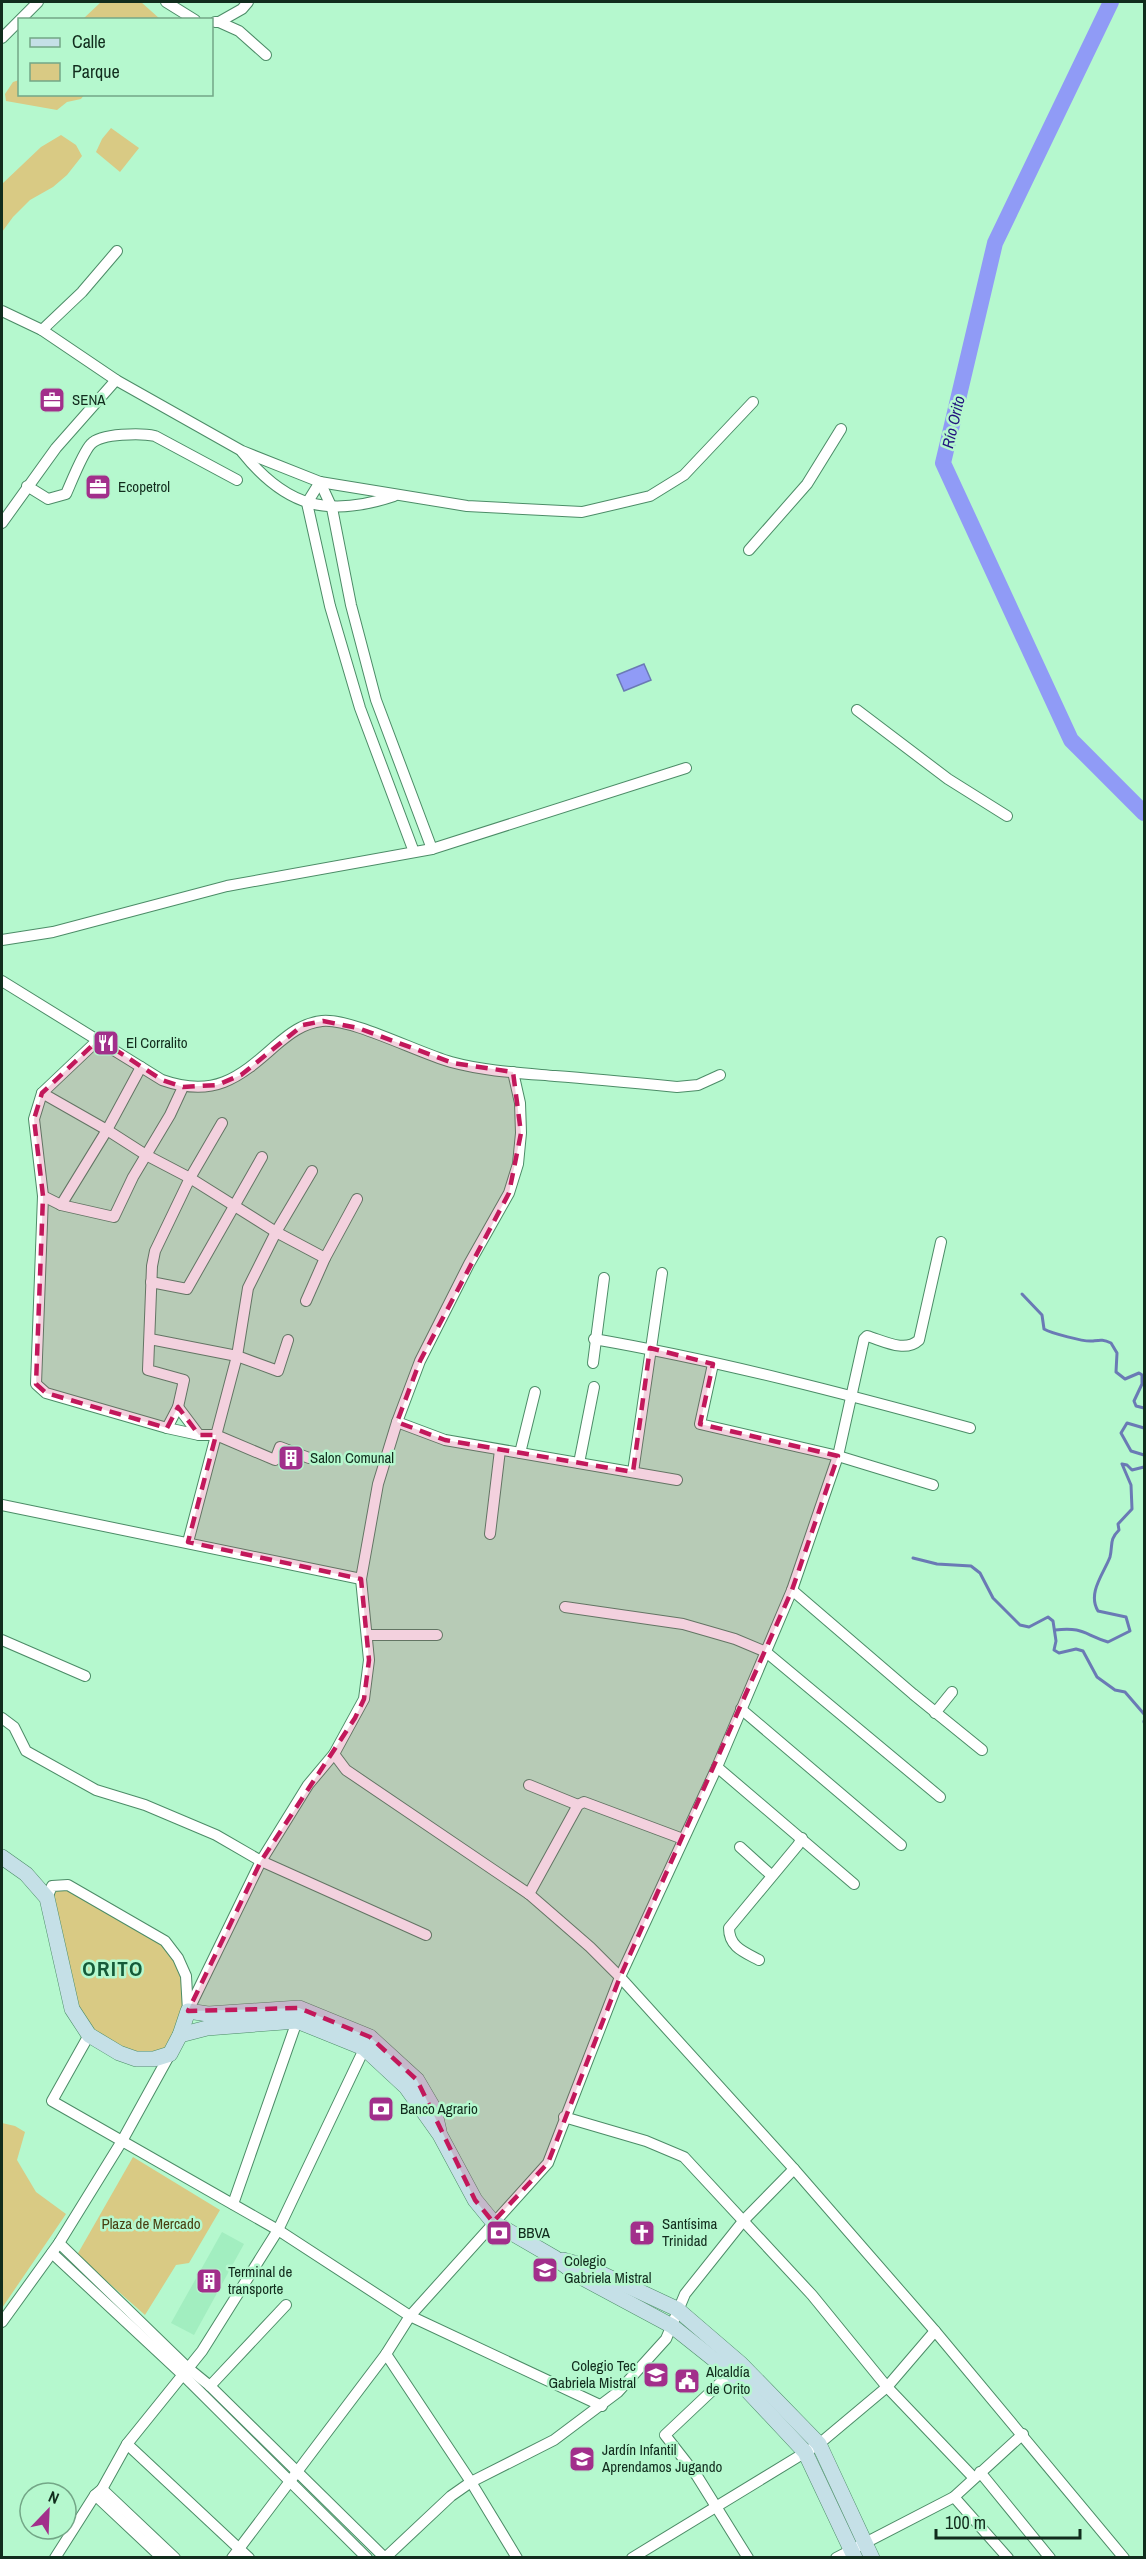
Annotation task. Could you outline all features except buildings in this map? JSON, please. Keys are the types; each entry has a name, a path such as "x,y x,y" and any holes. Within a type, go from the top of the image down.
{"main road":[{"path":"2,1857 26,1874 47,1898 72,2009 89,2035 119,2053 136,2059 154,2059 170,2054 180,2035 188,2011 208,2014 299,2008 367,2043 417,2080 434,2109 440,2135 475,2200 493,2222 555,2258 579,2276 672,2326 736,2369"},
{"path":"180,2035 207,2028 297,2021 367,2043"},
{"path":"555,2258 585,2266 677,2309 812,2448 861,2552"}],"street":[{"path":"22,18 38,2"},
{"path":"166,2 192,18"},
{"path":"215,22 242,9 248,2"},
{"path":"215,22 239,31 266,55"},
{"path":"2,39 18,23"},
{"path":"42,330 82,292 117,251"},
{"path":"2,311 42,330 116,380 242,451 320,482 466,506 582,512 650,496 684,475 753,402"},
{"path":"2,523 56,448 116,380"},
{"path":"749,550 807,484 841,429"},
{"path":"27,486 48,499 66,494 91,443 102,438 143,433 155,436 237,480"},
{"path":"242,451 267,479 282,491 307,503 333,508 365,506 396,496"},
{"path":"320,482 307,503 330,606 360,708 414,852"},
{"path":"320,482 333,508 351,605 376,700 432,849"},
{"path":"360,708 376,700"},
{"path":"857,710 948,779 1007,816"},
{"path":"2,940 53,932 227,886 432,849 686,768"},
{"path":"2,981 162,1080 183,1087 217,1085 241,1075 285,1037 303,1025 323,1021 358,1028 453,1063 513,1072 677,1087 698,1085 720,1075"},
{"path":"99,1039 42,1093 34,1119 43,1196 36,1384 46,1393 167,1428 216,1435 275,1460 280,1447 309,1458"},
{"path":"61,1205 107,1130 141,1067"},
{"path":"188,2011 261,1861 308,1785 334,1754 364,1699 369,1660 361,1579 378,1484 397,1422 420,1361 469,1264 509,1193 518,1164 521,1133 520,1103 513,1072"},
{"path":"43,1196 61,1205 114,1217 183,1087"},
{"path":"42,1093 146,1155 190,1178 276,1232 325,1258"},
{"path":"167,1428 178,1407 184,1380 148,1370 151,1282 155,1251 190,1178 222,1123"},
{"path":"151,1282 187,1289 262,1157"},
{"path":"189,1542 237,1356 248,1288 276,1232 312,1171"},
{"path":"306,1301 325,1258 357,1199"},
{"path":"235,2553 386,2354 410,2316 548,2163 620,1977 717,1767 792,1590 838,1456 864,1339 867,1336 901,1346 913,1345 919,1340 941,1242"},
{"path":"633,1473 662,1273"},
{"path":"593,1363 594,1339 604,1278"},
{"path":"150,1339 237,1356 278,1371 288,1340"},
{"path":"594,1339 650,1348 851,1395 970,1428"},
{"path":"713,1364 700,1424 838,1456 933,1485"},
{"path":"579,1463 594,1387"},
{"path":"520,1453 535,1392"},
{"path":"178,1407 199,1434"},
{"path":"397,1422 445,1440 677,1480"},
{"path":"490,1534 500,1450"},
{"path":"2,1505 361,1579"},
{"path":"792,1590 935,1713 982,1750"},
{"path":"565,1607 682,1624 735,1639 766,1652 940,1797"},
{"path":"367,1635 437,1635"},
{"path":"2,1640 85,1676"},
{"path":"935,1713 952,1692"},
{"path":"741,1709 901,1845"},
{"path":"2,1718 14,1727 26,1750 96,1790 145,1805 216,1835 261,1861 426,1935"},
{"path":"334,1754 346,1770 530,1894 620,1977 794,2169 935,2331 1023,2434 1117,2555"},
{"path":"717,1767 854,1884"},
{"path":"529,1785 578,1805"},
{"path":"530,1894 578,1805 584,1802 683,1839"},
{"path":"759,1960 736,1948 729,1938 729,1928 802,1838"},
{"path":"740,1847 771,1875"},
{"path":"47,1898 52,1886 68,1885 165,1941 178,1958 186,1976 188,2011"},
{"path":"233,2204 297,2021"},
{"path":"89,2035 52,2101 278,2230 410,2316 602,2406"},
{"path":"55,2558 99,2492 127,2444 202,2351 278,2230 367,2043"},
{"path":"2,2322 59,2243 122,2141 170,2054"},
{"path":"564,2117 646,2141 684,2157 812,2295 886,2387 977,2475 1050,2558"},
{"path":"59,2243 186,2372 385,2558 451,2496 471,2482 554,2440 602,2406 666,2339 685,2294 744,2220 794,2169"},
{"path":"52,2253 186,2372 210,2386 294,2475 367,2558"},
{"path":"210,2386 286,2305"},
{"path":"632,2558 812,2448 886,2387 935,2331"},
{"path":"386,2354 471,2482 517,2558"},
{"path":"736,2369 665,2435 697,2476 748,2558"},
{"path":"836,2558 861,2552 954,2498 1023,2434"},
{"path":"127,2444 235,2553 249,2558"},
{"path":"99,2492 162,2558"},
{"path":"99,2492 175,2558"},
{"path":"954,2498 1008,2558"}],"highlighted area":[{"path":"323,1021 358,1028 453,1063 513,1072 521,1133 509,1193 420,1361 397,1422 445,1440 633,1472 650,1348 713,1364 700,1424 838,1456 792,1590 620,1977 548,2163 493,2222 475,2200 417,2080 370,2037 299,2008 188,2011 261,1861 355,1718 364,1699 369,1660 361,1579 188,1542 216,1435 199,1435 178,1407 167,1428 46,1393 36,1384 43,1196 34,1119 42,1093 99,1039 162,1080 183,1087 217,1085 241,1075 303,1025"}],"shaded area":[{"name":"Terminal de transporte","path":"222,2232 244,2244 194,2335 171,2323"}],"green space":[{"path":"101,2 141,2 159,18 84,18"},
{"path":"18,80 18,96 83,96 81,99 67,102 57,110 6,101 5,94 13,82"},
{"path":"111,128 139,148 120,172 96,152 102,139"},
{"path":"61,135 76,145 82,156 67,175 53,187 30,200 2,232 2,184 41,147"},
{"path":"68,1885 165,1941 178,1958 188,2011 170,2054 119,2053 72,2009 52,1886"},
{"path":"2,2123 15,2126 25,2132 17,2160 36,2192 66,2214 2,2308"},
{"name":"Plaza de Mercado","path":"133,2157 220,2210 189,2263 176,2265 145,2315 77,2255"}],"water":[{"path":"644,664 651,680 624,691 617,675"}],"waterway":[{"name":"Río Orito","path":"1111,2 995,243 943,463 1071,740 1144,813"},
{"path":"1022,1294 1042,1315 1044,1329 1075,1339 1104,1340 1111,1343 1117,1353 1116,1372 1125,1379 1139,1373 1142,1375 1142,1384 1134,1401 1136,1406 1144,1408"},
{"path":"1144,1428 1127,1423 1121,1433 1131,1451 1144,1455"},
{"path":"1055,1630 1078,1630 1108,1642 1130,1631 1126,1617 1098,1611 1094,1597 1110,1557 1113,1540 1119,1530 1118,1524 1132,1509 1131,1485 1122,1464 1132,1470 1144,1467"},
{"path":"913,1558 937,1564 971,1566 980,1573 993,1598 1020,1625 1029,1627 1048,1617 1053,1621 1056,1641 1054,1650 1059,1653 1076,1649 1083,1651 1097,1677 1115,1690 1125,1692 1144,1714"}],"place":[{"name":"SENA","path":"52,400"},
{"name":"Ecopetrol","path":"98,487"},
{"name":"El Corralito","path":"106,1043"},
{"name":"Salon Comunal","path":"291,1458"},
{"name":"Banco Agrario","path":"381,2109"},
{"name":"BBVA","path":"499,2233"},
{"name":"Santísima Trinidad","path":"642,2233"},
{"name":"Colegio Gabriela Mistral","path":"545,2270"},
{"name":"Terminal de transporte","path":"209,2281"},
{"name":"Colegio Tec Gabriela Mistral","path":"656,2375"},
{"name":"Alcaldía de Orito","path":"687,2381"},
{"name":"Jardín Infantil Aprendamos Jugando","path":"582,2459"}],"district":[{"name":"ORITO","path":"113,1969"}]}
